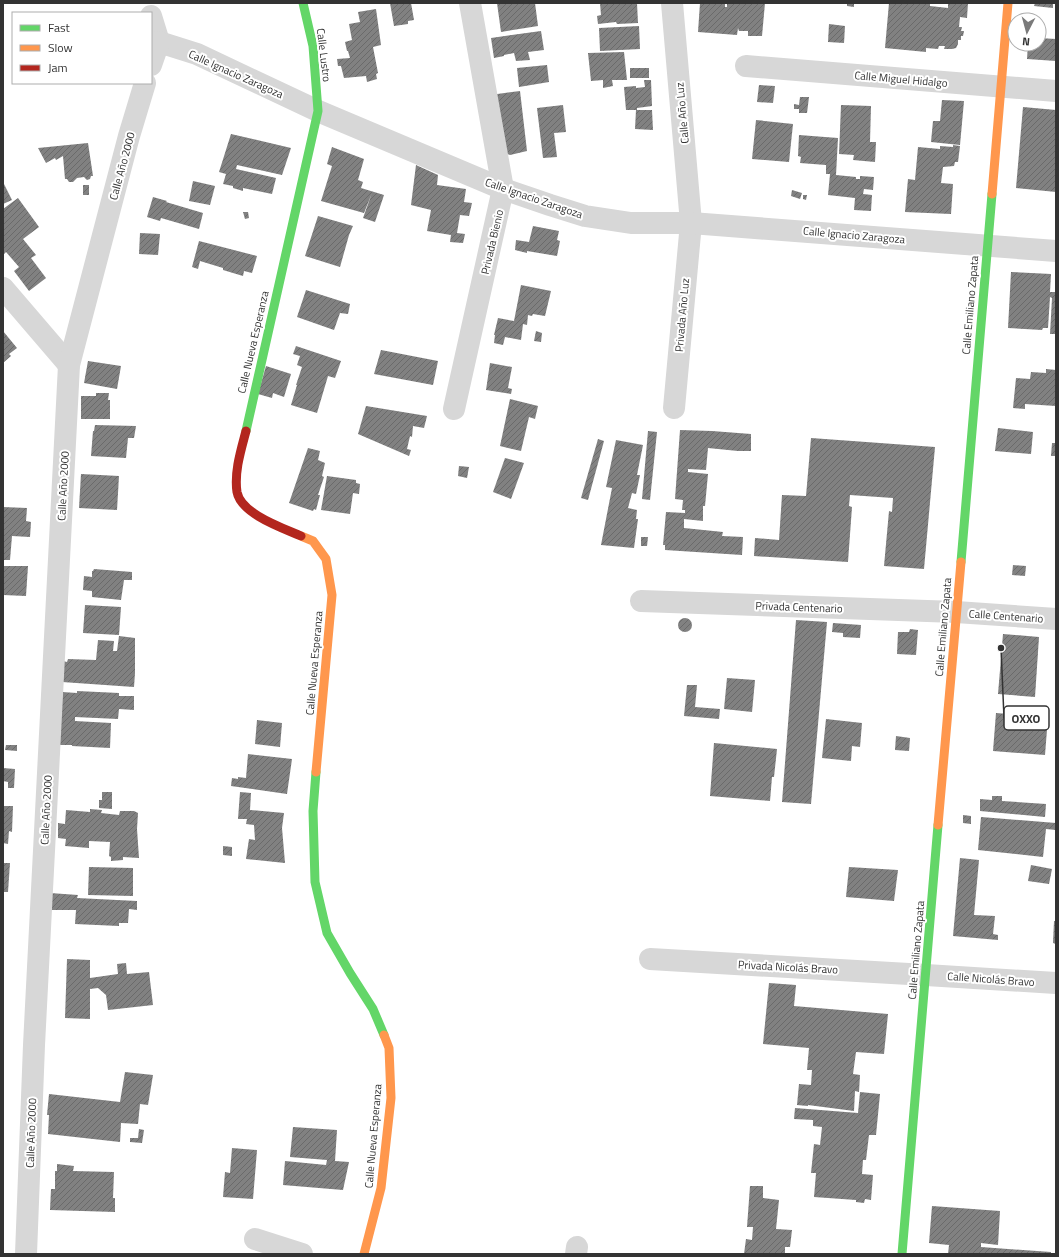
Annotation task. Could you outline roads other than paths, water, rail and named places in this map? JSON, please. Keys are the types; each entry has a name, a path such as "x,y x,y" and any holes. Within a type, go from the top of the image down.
{"street":[{"name":"Calle Lustro","path":"303,3 313,46 318,111"},
{"name":"Privada Bienio","path":"454,408 503,189 470,3"},
{"name":"Calle Año Luz","path":"672,3 691,222"},
{"name":"Calle Emiliano Zapata","path":"902,1254 1008,3"},
{"path":"152,19 159,42 152,63"},
{"name":"Calle Ignacio Zaragoza","path":"159,42 197,54 318,111 503,189 585,216 631,222 691,222 1056,251"},
{"name":"Calle Miguel Hidalgo","path":"746,66 1056,91"},
{"name":"Calle Año 2000","path":"26,1254 34,1044 69,365 129,136 145,84"},
{"name":"Calle Nueva Esperanza","path":"318,111 237,470 237,493 245,507 259,517 313,541 326,559 332,595 313,811 315,882 327,933 373,1009 389,1048 391,1098 381,1188 364,1254"},
{"name":"Privada Año Luz","path":"674,408 691,222"},
{"path":"3,288 69,365"},
{"name":"Privada Centenario","path":"641,601 956,612"},
{"name":"Calle Centenario","path":"956,612 1056,619"},
{"name":"Privada Nicolás Bravo","path":"650,959 926,974"},
{"name":"Calle Nicolás Bravo","path":"926,974 1056,983"},
{"path":"255,1239 302,1254"}],"place":[{"name":"OXXO","path":"1001,648"}]}
